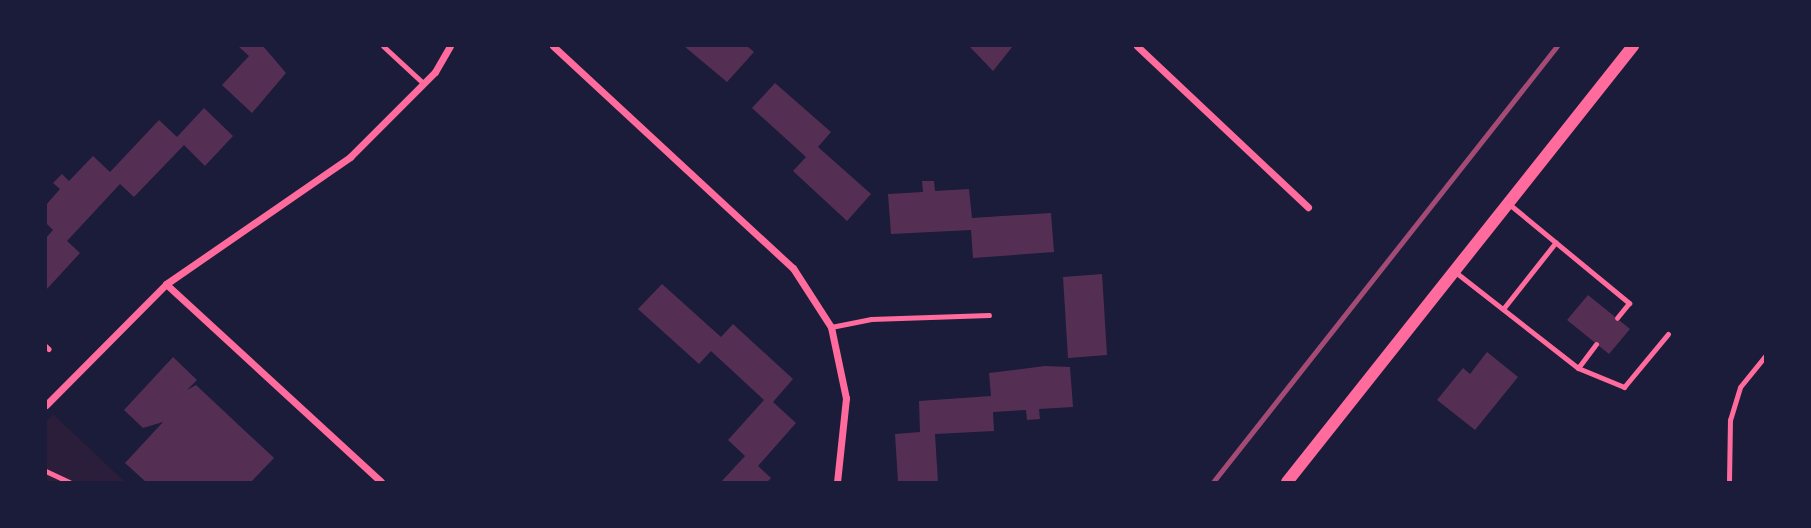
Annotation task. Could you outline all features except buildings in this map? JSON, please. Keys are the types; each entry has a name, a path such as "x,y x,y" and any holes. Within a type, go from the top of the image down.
{"street":[{"path":"46,405 166,284 350,157 423,83 450,46"},
{"path":"553,46 793,268 831,327 846,398 837,482"},
{"path":"1137,46 1308,207"},
{"path":"1287,482 1633,46"},
{"path":"166,284 381,482"}],"lane":[{"path":"383,46 423,83"},
{"path":"1508,203 1629,303 1617,318"},
{"path":"1503,309 1556,242"},
{"path":"1454,271 1578,368 1624,387 1668,334"},
{"path":"831,327 871,319 989,315"},
{"path":"1578,368 1596,344"},
{"path":"1729,482 1730,420 1740,387 1766,355"}],"path":[{"path":"46,471 69,482"}],"shaded area":[{"path":"53,414 125,482 46,482 46,422"}],"railway":[{"path":"1213,482 1557,46"}]}
